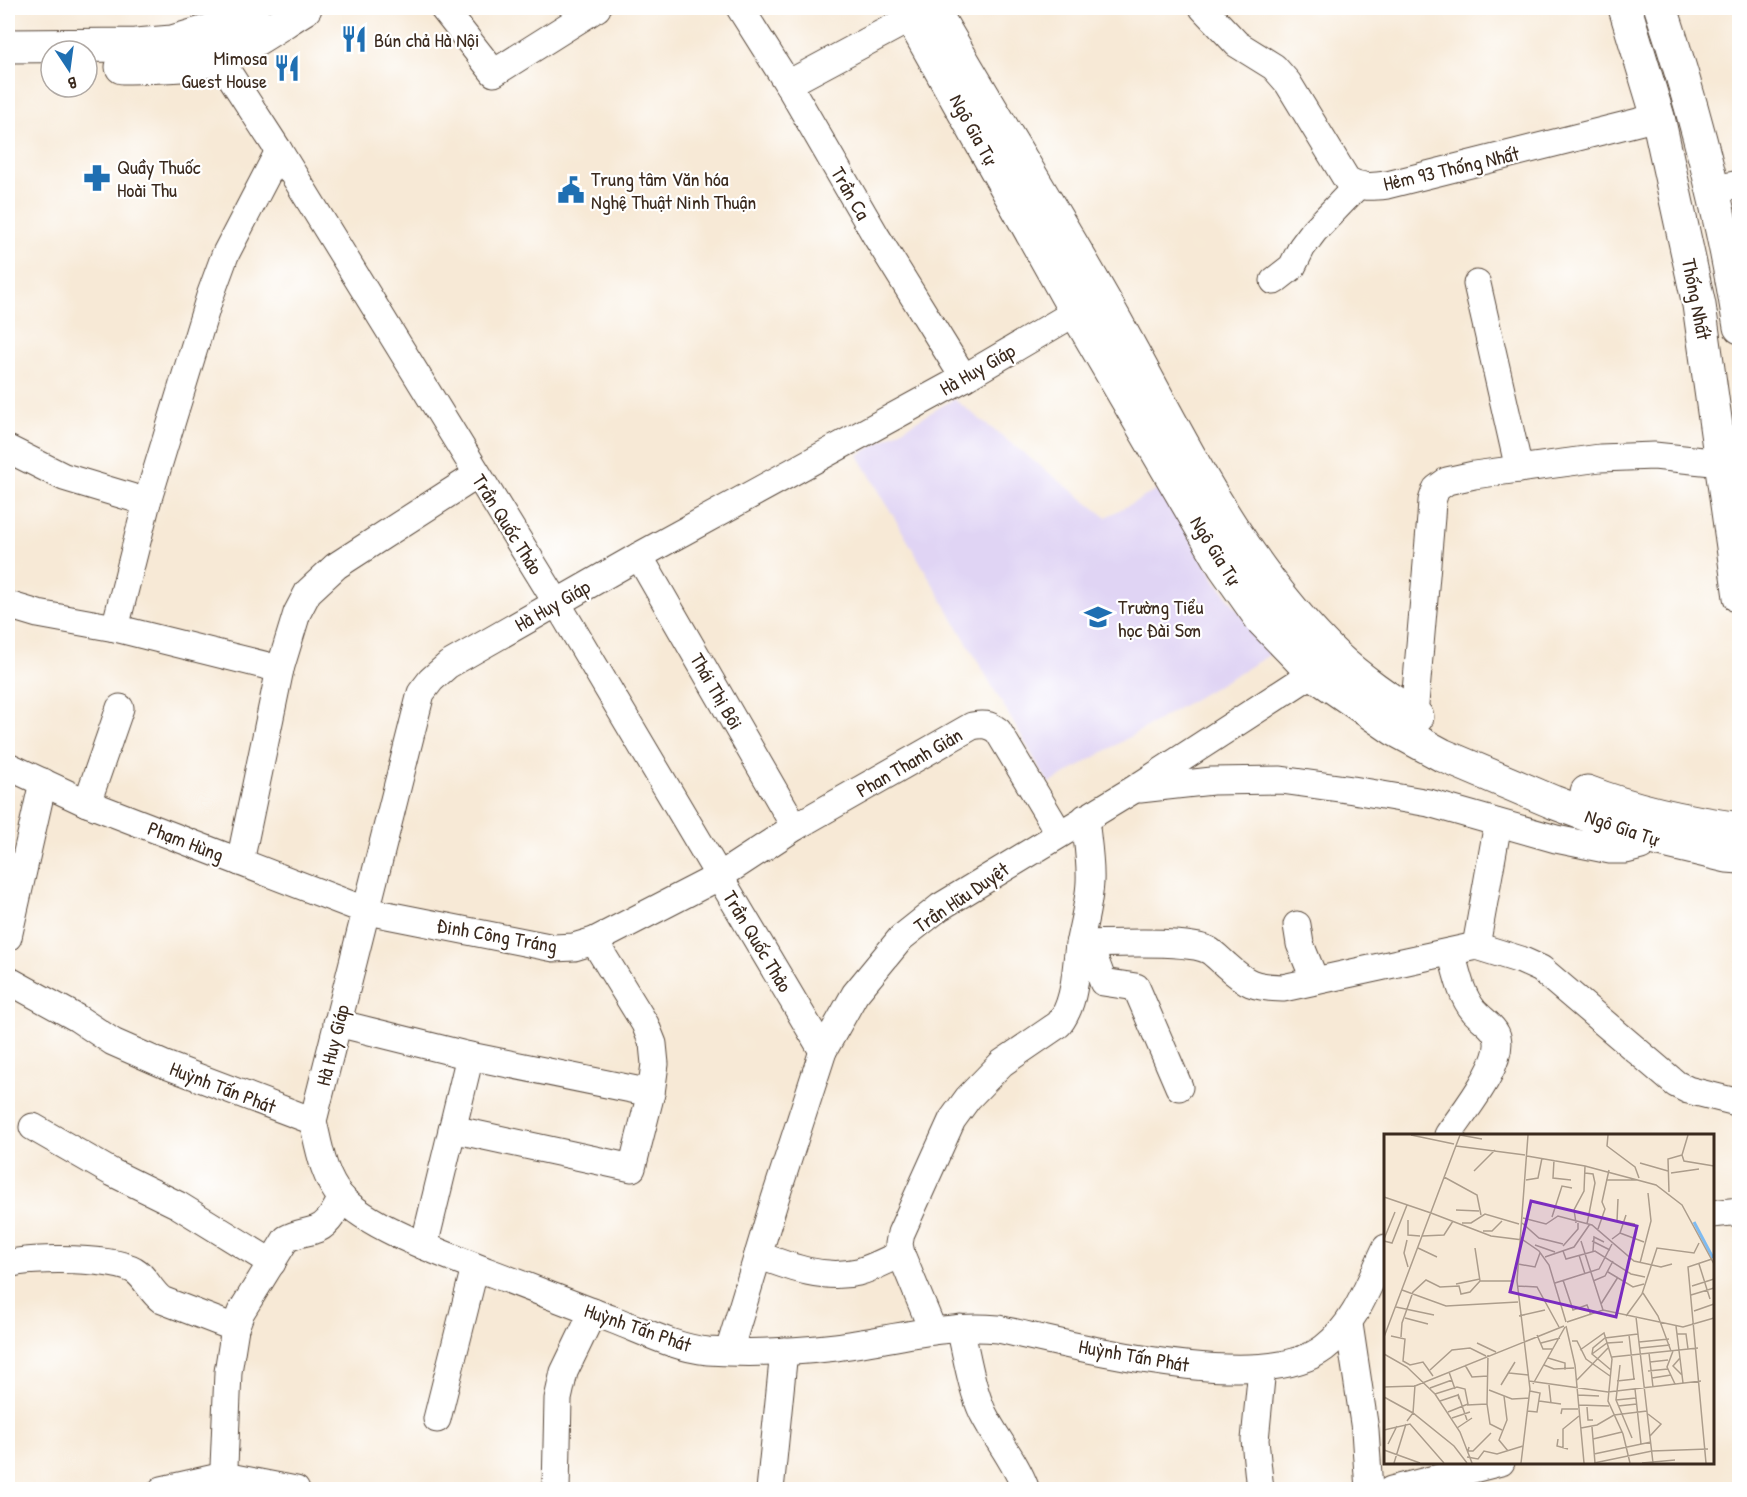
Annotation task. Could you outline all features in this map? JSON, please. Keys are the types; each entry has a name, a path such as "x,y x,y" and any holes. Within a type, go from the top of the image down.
{"main road":[{"path":"99,67 184,65 210,46 216,29 252,8"},
{"path":"8,46 136,45 172,42 210,46 252,40 305,8"},
{"name":"Thống Nhất","path":"1625,8 1658,117 1699,305 1726,394 1722,463 1740,597"},
{"name":"Thống Nhất","path":"1661,8 1693,111 1726,187 1740,327"},
{"name":"Ngô Gia Tự","path":"920,10 1185,473 1218,507 1325,666 1394,729 1442,755 1553,802 1651,838 1740,857"},
{"path":"8,68 39,68"},
{"path":"1658,117 1693,111"},
{"name":"Ngô Gia Tự","path":"1325,666 1458,741 1522,768 1606,800 1671,817 1740,829"}],"street":[{"path":"443,8 494,73 597,8"},
{"name":"Trần Ca","path":"740,8 964,378"},
{"path":"788,84 920,10"},
{"name":"Hẻm 93 Thống Nhất","path":"1216,12 1237,44 1274,67 1288,83 1347,180 1357,186 1370,187 1387,184 1658,117"},
{"name":"Trần Quốc Thảo","path":"210,46 279,151 557,603 823,1050"},
{"path":"115,628 147,502 210,296 225,255 279,151"},
{"path":"1274,281 1292,267 1302,247 1314,231 1357,186"},
{"path":"1477,284 1520,469"},
{"name":"Hà Huy Giáp","path":"313,1121 421,693 431,680 448,665 639,556 964,378 1089,304"},
{"path":"8,449 64,477 147,502"},
{"path":"1414,716 1432,501 1436,489 1447,481 1474,475 1600,458 1654,456 1722,463"},
{"path":"240,862 280,669 297,613 308,592 336,566 477,475"},
{"name":"Thái Thị Bôi","path":"639,556 795,827"},
{"path":"8,605 38,614 115,628 280,669"},
{"name":"Trần Hữu Duyệt","path":"729,1351 823,1050 855,994 901,938 940,907 1133,790 1325,666"},
{"path":"87,803 120,708"},
{"name":"Phan Thanh Giản","path":"720,876 795,827 972,726 982,724 991,725 998,731 1059,833"},
{"name":"Phạm Hùng","path":"8,766 87,803 367,911"},
{"path":"1133,790 1212,781 1281,780 1429,803 1556,839 1610,850 1626,850 1641,846 1651,838"},
{"path":"8,937 43,782"},
{"path":"933,1331 901,1254 899,1244 901,1233 952,1120 968,1098 1002,1063 1059,1024 1065,1016 1084,944 1090,879 1085,818"},
{"path":"1449,1134 1492,1068 1498,1050 1498,1042 1493,1030 1474,1011 1463,995 1463,949 1498,823"},
{"name":"Đinh Công Tráng","path":"367,911 554,948 574,947 594,940 720,876"},
{"path":"1297,925 1300,944 1315,981"},
{"path":"452,1129 632,1168 651,1093 655,1064 653,1044 645,1024 594,940"},
{"path":"1084,944 1186,945 1207,950 1243,981 1257,986 1283,988 1463,949 1521,960 1541,969 1676,1084 1689,1090 1740,1103"},
{"path":"1084,944 1103,982 1136,987 1179,1087"},
{"name":"Huỳnh Tấn Phát","path":"8,980 77,1018 113,1042 163,1064 313,1121 325,1170 342,1198 368,1218 424,1246 476,1267 684,1346 706,1351 784,1351 836,1347 960,1328 998,1329 1138,1359 1221,1369 1262,1368 1295,1361 1323,1349 1349,1324 1384,1252"},
{"path":"337,1023 470,1056 651,1093"},
{"path":"424,1246 470,1056"},
{"path":"33,1126 113,1173 178,1205 272,1263"},
{"path":"223,1483 230,1351 241,1312 286,1239 316,1230 326,1224 342,1198"},
{"path":"1714,1214 1740,1211"},
{"path":"758,1255 800,1270 844,1275 869,1269 901,1254"},
{"path":"8,1264 27,1260 114,1263 137,1272 154,1294 162,1300 235,1328"},
{"path":"436,1419 476,1267"},
{"path":"556,1490 558,1399 564,1372 593,1312"},
{"path":"1349,1324 1375,1426 1369,1490"},
{"path":"960,1328 978,1402 994,1433 1022,1477 1026,1490"},
{"path":"770,1490 784,1351"},
{"path":"1260,1490 1255,1440 1262,1368"},
{"path":"1391,1490 1493,1464"},
{"path":"162,1490 223,1483 296,1490"}],"shaded area":[{"name":"Trường Tiểu học Đài Sơn","path":"954,399 1106,517 1161,488 1216,581 1271,654 1049,784 858,455"}],"place":[{"name":"Bún chả Hà Nội","path":"354,39"},
{"name":"Mimosa Guest House","path":"287,68"},
{"name":"Quầy Thuốc Hoài Thu","path":"97,178"},
{"name":"Trung tâm Văn hóa Nghệ Thuật Ninh Thuận","path":"571,190"},
{"name":"Trường Tiểu học Đài Sơn","path":"1098,617"}]}
